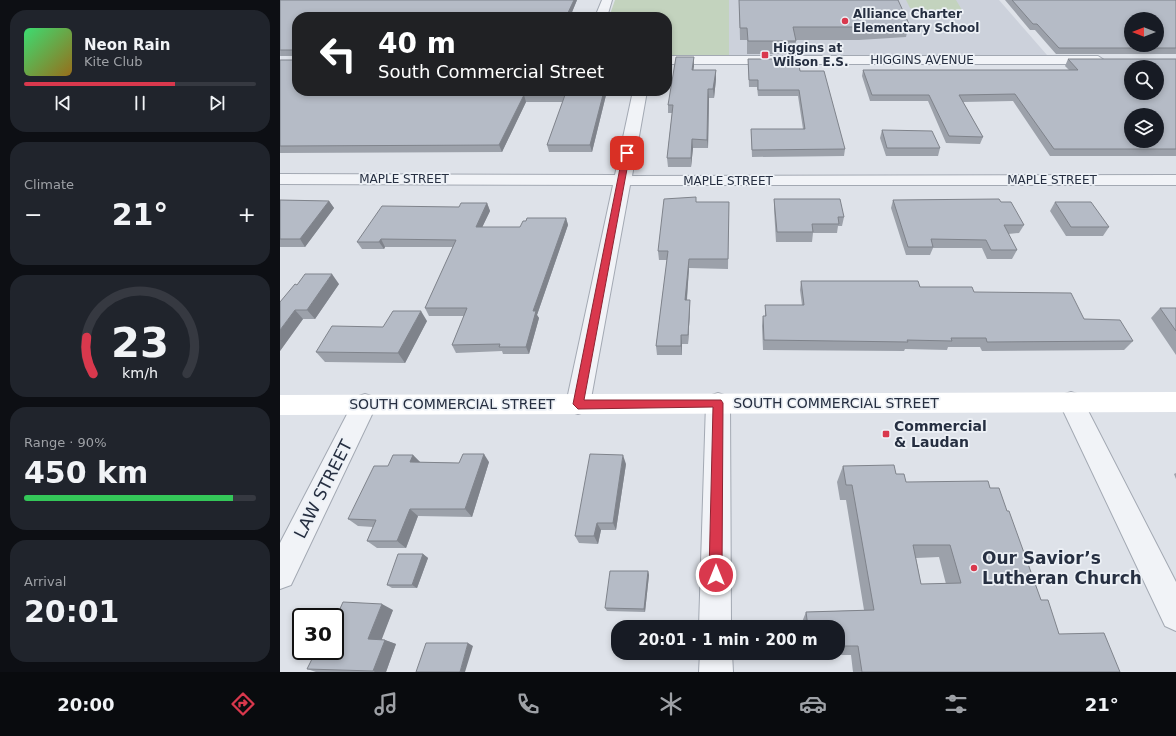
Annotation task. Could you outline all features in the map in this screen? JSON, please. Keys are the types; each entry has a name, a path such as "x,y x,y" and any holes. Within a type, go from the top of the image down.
{"main road":[{"name":"SOUTH COMMERCIAL STREET","path":"280,404 1176,402"}],"street":[{"path":"603,12 607,0"},
{"name":"HIGGINS AVENUE","path":"672,60 1114,60"},
{"path":"578,404 621,180 639,96"},
{"name":"MAPLE STREET","path":"280,179 1176,180"},
{"path":"1071,402 1176,615"},
{"path":"715,620 718,403"},
{"name":"LAW STREET","path":"280,574 366,404"},
{"path":"716,660 716,672"}],"shaded area":[{"path":"729,0 999,0 1047,55 729,56"}],"green space":[{"path":"615,0 729,0 729,56 672,56 672,12 611,12"},
{"path":"906,0 956,0 962,10 918,10 910,8"}],"building":[{"path":"280,0 574,0 568,12 292,12 292,50 280,50"},
{"path":"739,0 898,0 909,24 861,27 793,27 796,41 748,41 747,28 740,28"},
{"path":"1012,0 1176,0 1176,48 1164,48 1164,12 1124,12 1124,48 1059,48 1037,24 1033,24"},
{"path":"676,57 694,57 692,70 716,70 713,89 708,89 707,140 692,139 691,158 667,158 673,105 668,105 670,96 672,96 672,81"},
{"path":"748,59 798,59 800,71 824,71 845,149 752,150 751,129 805,129 799,90 758,90 758,80 749,80"},
{"path":"1068,59 1176,59 1176,149 1054,149 1015,94 959,95 983,137 949,136 929,95 872,95 863,70 1078,70"},
{"path":"280,60 292,60 292,96 524,96 499,145 280,146"},
{"path":"565,96 603,96 590,145 547,145"},
{"path":"882,130 932,131 940,148 887,148"},
{"path":"696,197 696,202 729,202 728,259 689,259 685,300 690,300 688,335 681,335 681,346 656,346 668,251 658,251 664,199"},
{"path":"774,199 840,199 844,217 838,217 839,224 812,224 813,232 777,232"},
{"path":"999,199 1001,202 1011,202 1024,225 1004,225 1017,250 991,250 986,240 931,239 933,247 908,247 893,200"},
{"path":"280,200 329,201 300,239 280,239"},
{"path":"1055,202 1091,202 1109,227 1071,227"},
{"path":"461,203 487,203 476,227 520,227 523,221 526,221 527,218 566,218 533,311 536,311 526,347 499,347 500,344 452,345 467,308 425,308 456,240 381,239 379,242 357,242 382,206 459,207"},
{"path":"305,274 332,274 307,310 295,310 280,330 280,302 295,284 297,285"},
{"path":"801,281 918,281 920,287 972,287 974,292 1071,293 1084,319 1120,320 1133,341 987,342 986,338 951,338 952,341 907,340 908,342 764,340 763,316 766,316 765,305 804,305"},
{"path":"1160,308 1176,308 1176,331"},
{"path":"393,311 421,311 398,353 316,352 332,326 383,327"},
{"path":"463,454 484,454 465,509 410,509 397,541 367,541 376,520 348,519 374,466 388,466 393,455 413,455 410,462 459,463"},
{"path":"590,454 623,455 613,523 597,523 594,536 575,536"},
{"name":"Our Savior’s Lutheran Church","path":"894,465 896,474 904,474 906,482 988,481 990,488 999,488 1007,511 1009,511 1041,600 1048,600 1059,634 1104,633 1120,672 862,672 858,646 845,646 845,620 807,620 806,612 874,610 852,485 846,485 843,466","holes":["913,545 950,545 961,583 921,584"]},
{"path":"398,554 423,554 412,585 387,585"},
{"path":"610,571 648,571 644,609 605,608"},
{"path":"343,602 382,604 368,639 385,640 373,671 307,669 312,660 344,660 344,608 340,608"},
{"path":"426,643 468,643 460,672 416,672"}],"place":[{"name":"Alliance Charter Elementary School","path":"845,21"},
{"name":"Higgins at Wilson E.S.","path":"765,55"},
{"name":"Commercial & Laudan","path":"886,434"},
{"name":"Our Savior’s Lutheran Church","path":"974,568"}],"route":[{"path":"627,153 578,404 609,405 718,403 716,575"}]}
